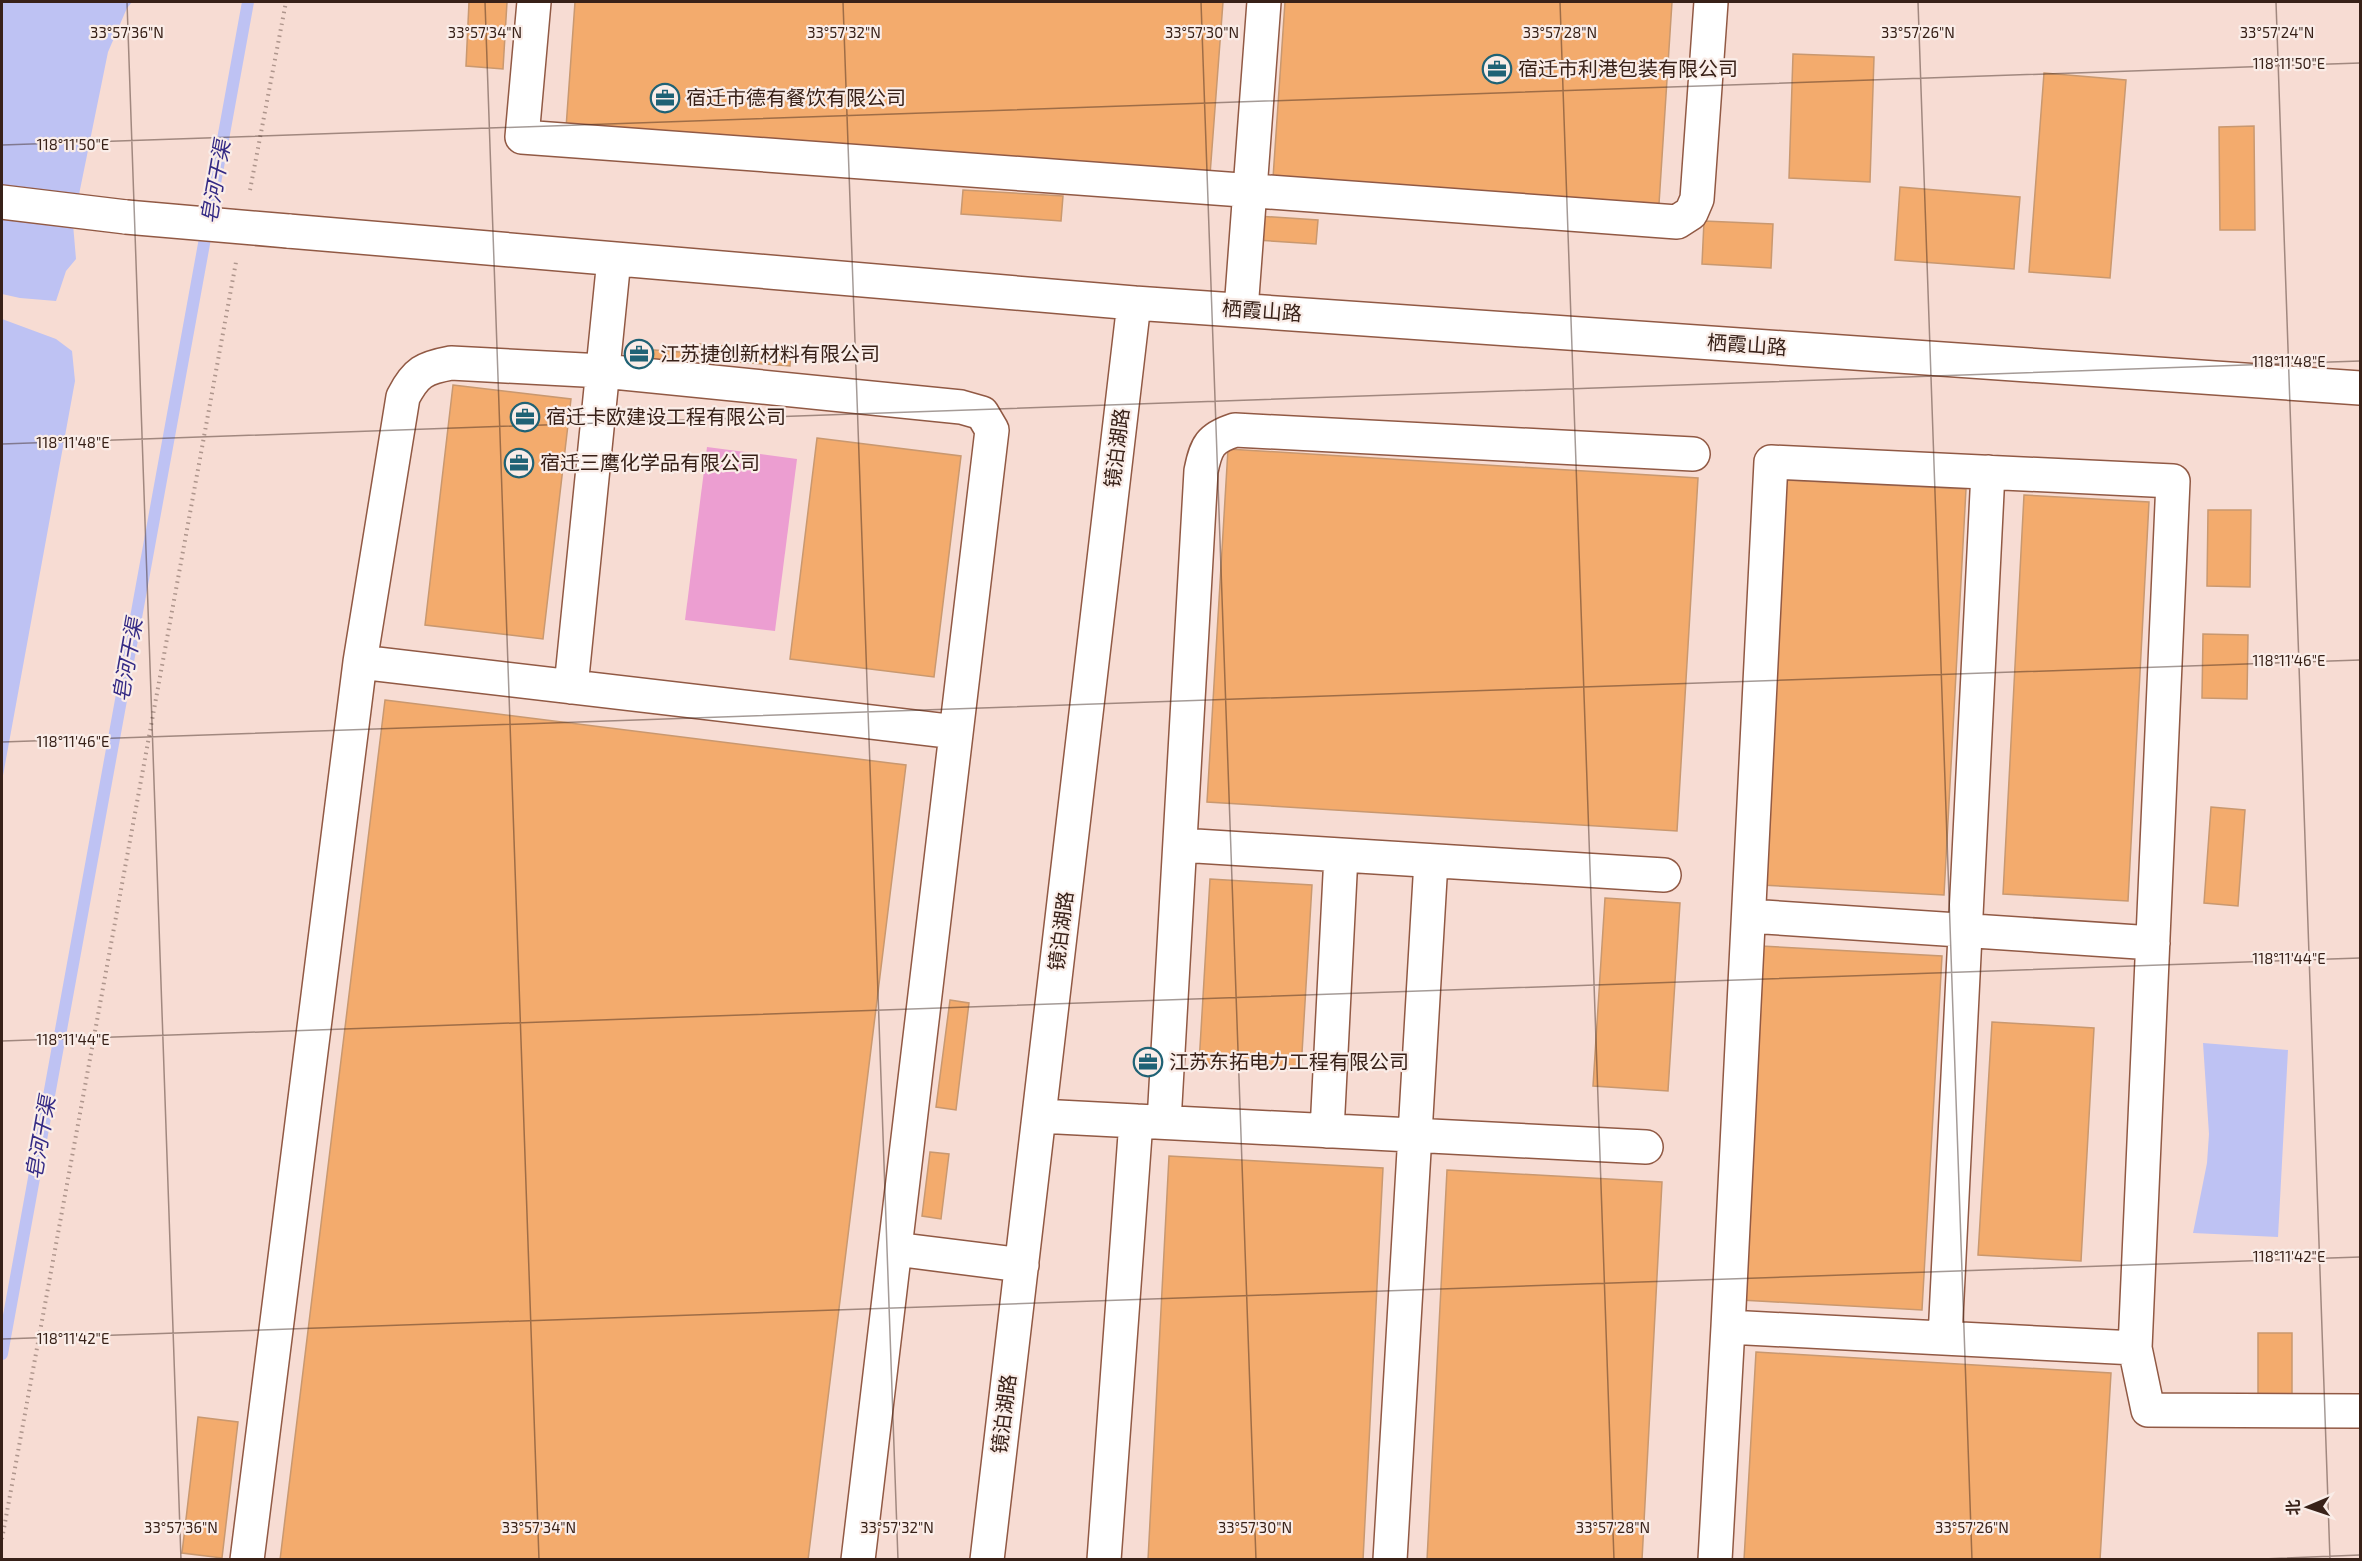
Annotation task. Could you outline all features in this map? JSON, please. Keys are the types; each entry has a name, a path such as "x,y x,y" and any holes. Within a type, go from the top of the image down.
{"street":[{"path":"534,2 522,137 1677,222 1690,213 1696,199 1711,2"},
{"path":"1241,310 1264,2"},
{"name":"栖霞山路","path":"2,202 126,217 1134,303 2361,388"},
{"path":"571,687 614,259"},
{"name":"镜泊湖路","path":"987,1560 1134,303"},
{"path":"247,1560 360,662 403,397 413,378 430,367 451,363 603,371 961,407 982,413 992,430 858,1560"},
{"path":"1104,1560 1180,846 1201,471 1205,450 1218,436 1234,430 1693,454"},
{"path":"1715,1560 1771,462 2173,482 2135,1348 2148,1410 2361,1411"},
{"path":"1945,1338 1989,472"},
{"path":"360,662 956,732"},
{"path":"1180,846 1664,875"},
{"path":"1327,1131 1341,855"},
{"path":"1390,1560 1431,861"},
{"path":"1749,916 2152,943"},
{"path":"1039,1116 1646,1147"},
{"path":"895,1249 1022,1265"},
{"path":"1728,1327 2135,1348"}],"path":[{"path":"249,192 286,2"},
{"path":"2,1539 237,262"}],"shaded area":[{"path":"707,447 797,459 775,631 685,620"}],"water":[{"path":"2,2 132,2 127,8 108,52 73,224 76,259 66,271 56,301 2,294"},
{"path":"2,319 56,339 72,351 75,381 2,781"},
{"path":"2203,1043 2288,1050 2278,1237 2193,1233 2207,1163 2209,1134"}],"building":[{"path":"469,2 507,2 503,69 466,66"},
{"path":"575,2 1223,2 1210,175 566,128"},
{"path":"1285,2 1672,2 1659,204 1273,178"},
{"path":"1793,54 1874,57 1870,182 1789,178"},
{"path":"2044,73 2126,80 2110,278 2029,272"},
{"path":"2254,126 2255,230 2220,230 2219,127"},
{"path":"1900,187 2020,197 2014,269 1895,260"},
{"path":"963,190 1063,196 1061,221 961,214"},
{"path":"1257,216 1318,220 1316,244 1256,240"},
{"path":"1704,221 1773,224 1771,268 1702,264"},
{"path":"700,344 791,352 790,366 699,359"},
{"path":"628,348 693,353 692,372 626,367"},
{"path":"453,385 571,399 543,639 425,625"},
{"path":"817,438 961,456 934,677 790,659"},
{"path":"1228,449 1698,478 1677,831 1207,802"},
{"path":"1783,480 1966,489 1944,895 1761,885"},
{"path":"2024,495 2149,502 2128,901 2003,894"},
{"path":"2208,510 2251,510 2250,587 2207,586"},
{"path":"2203,634 2248,635 2247,699 2202,698"},
{"path":"385,700 906,765 808,1560 280,1560"},
{"path":"2211,807 2245,810 2238,906 2204,903"},
{"path":"1210,879 1312,885 1301,1070 1199,1064"},
{"path":"1605,898 1680,903 1668,1091 1593,1086"},
{"path":"1761,946 1942,956 1922,1310 1741,1300"},
{"path":"950,1000 969,1003 956,1110 936,1107"},
{"path":"1992,1022 2094,1028 2081,1261 1978,1255"},
{"path":"930,1152 949,1154 941,1219 922,1216"},
{"path":"1169,1156 1383,1168 1363,1560 1148,1560"},
{"path":"1447,1170 1662,1182 1642,1560 1427,1560"},
{"path":"2258,1333 2292,1333 2292,1397 2258,1396"},
{"path":"1756,1352 2111,1373 2100,1560 1744,1560"},
{"path":"198,1417 238,1422 222,1558 182,1553"}],"waterway":[{"name":"皂河干渠","path":"2,1354 248,2"}],"place":[{"name":"宿迁市利港包装有限公司","path":"1497,69"},
{"name":"宿迁市德有餐饮有限公司","path":"665,98"},
{"name":"江苏捷创新材料有限公司","path":"639,354"},
{"name":"宿迁卡欧建设工程有限公司","path":"525,417"},
{"name":"宿迁三鹰化学品有限公司","path":"519,463"},
{"name":"江苏东拓电力工程有限公司","path":"1148,1062"}]}
